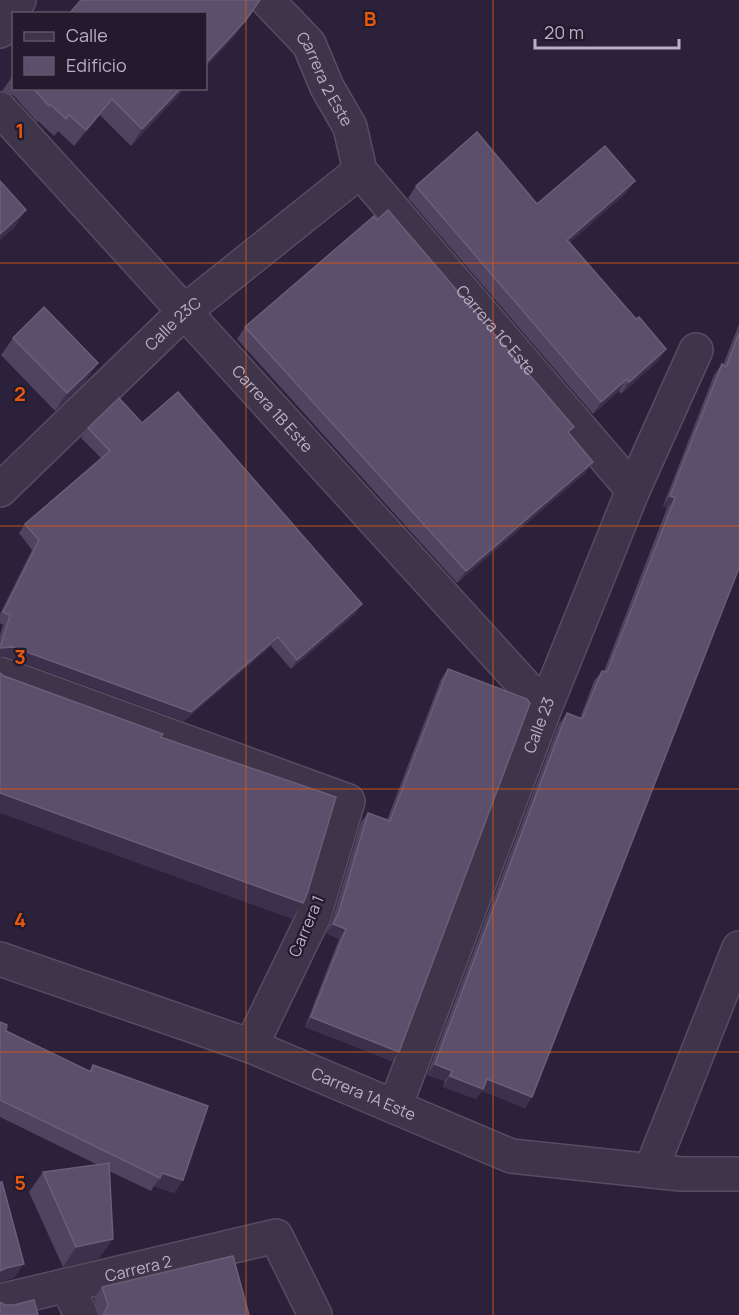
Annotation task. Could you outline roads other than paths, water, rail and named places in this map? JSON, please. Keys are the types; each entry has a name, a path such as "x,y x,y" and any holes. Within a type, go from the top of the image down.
{"street":[{"path":"0,31 19,0"},
{"name":"Carrera 2 Este","path":"267,0 309,44 327,87 351,127 360,171"},
{"name":"Carrera 1B Este","path":"0,109 545,708"},
{"name":"Calle 23C","path":"0,490 185,311 360,171"},
{"name":"Carrera 1C Este","path":"360,171 633,490"},
{"name":"Calle 23","path":"395,1107 545,708 633,490 696,350"},
{"name":"Carrera 1","path":"0,674 348,801 314,916 250,1046"},
{"path":"651,1170 739,948"},
{"name":"Carrera 1A Este","path":"0,959 250,1046 511,1156 681,1174 739,1174"},
{"name":"Carrera 2","path":"0,1301 276,1236 315,1315"},
{"path":"67,1285 81,1315"}]}
